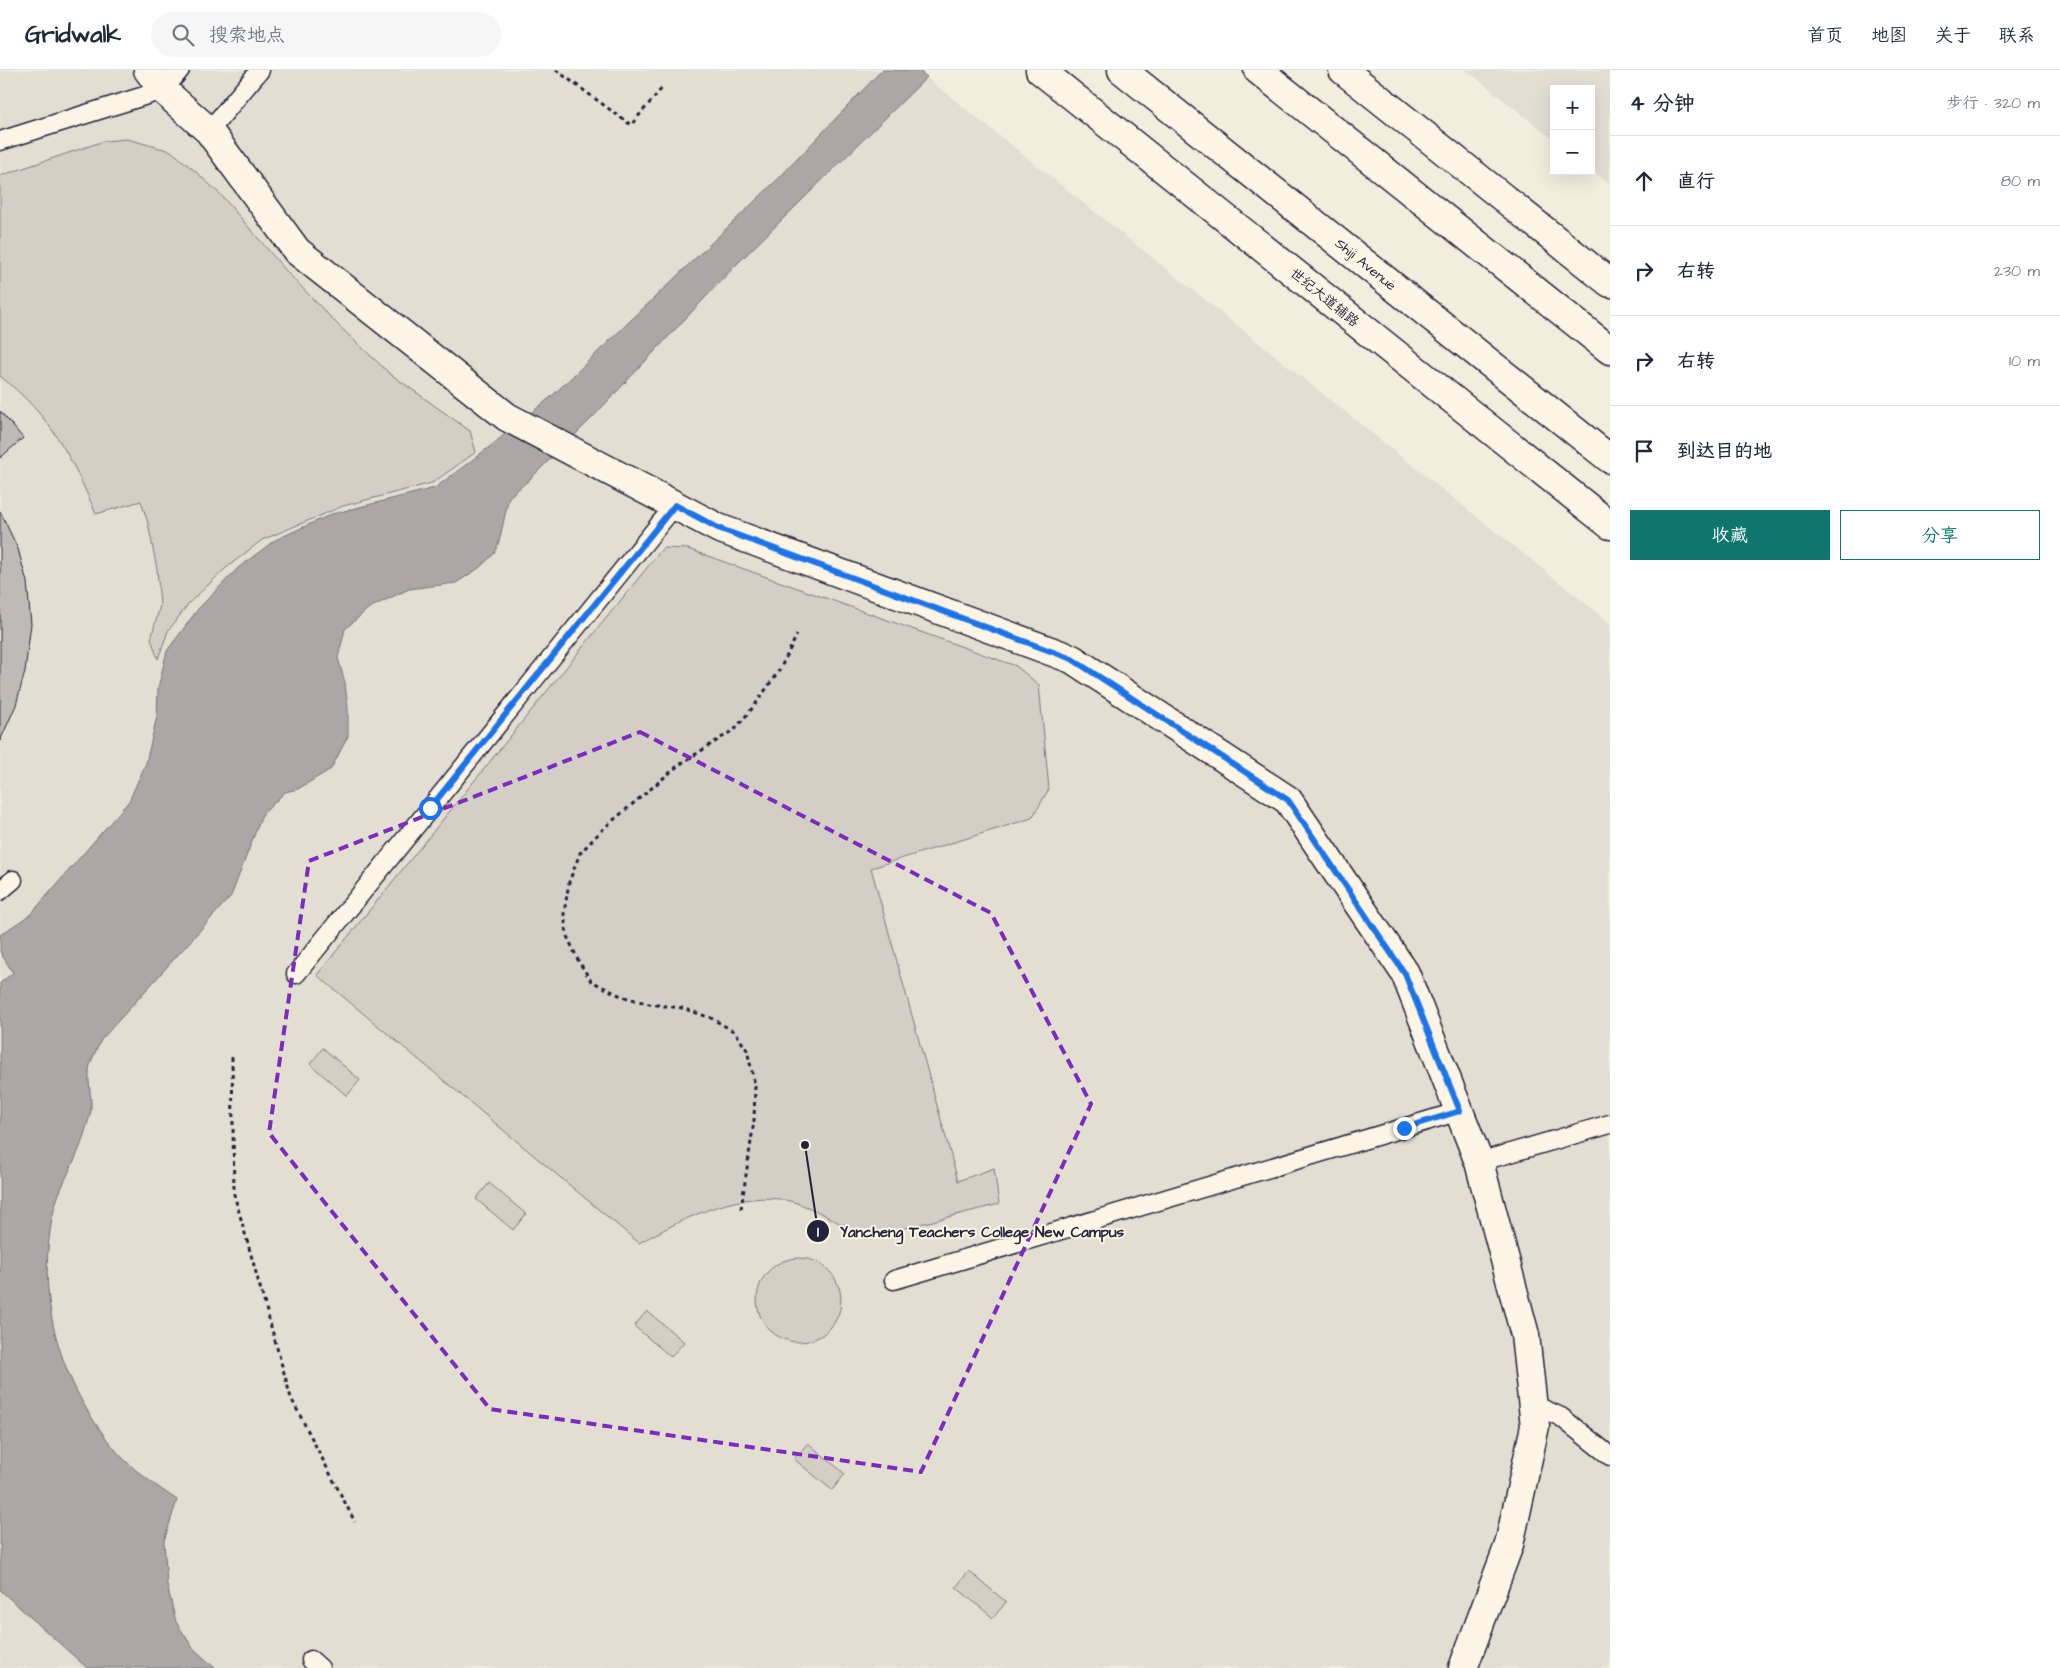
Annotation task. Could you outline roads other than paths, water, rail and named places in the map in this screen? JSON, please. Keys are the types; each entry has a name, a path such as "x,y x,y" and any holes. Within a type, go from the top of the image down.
{"street":[{"name":"世纪大道辅路","path":"1040,70 1610,524"},
{"name":"Shiji Avenue","path":"1122,70 1610,459"},
{"path":"1258,70 1610,350"},
{"path":"1344,70 1610,283"},
{"path":"164,77 210,130 297,251 507,417 718,528 1072,659 1288,800 1405,974 1480,1162 1525,1335 1535,1426 1509,1545 1463,1668"}],"lane":[{"path":"210,130 260,70"},
{"path":"0,141 164,77"},
{"path":"296,974 675,505"},
{"path":"894,1280 1460,1111"},
{"path":"1480,1162 1610,1124"},
{"path":"1532,1404 1561,1417 1610,1456"}],"place":[{"name":"Yancheng Teachers College New Campus","path":"805,1145"}]}
